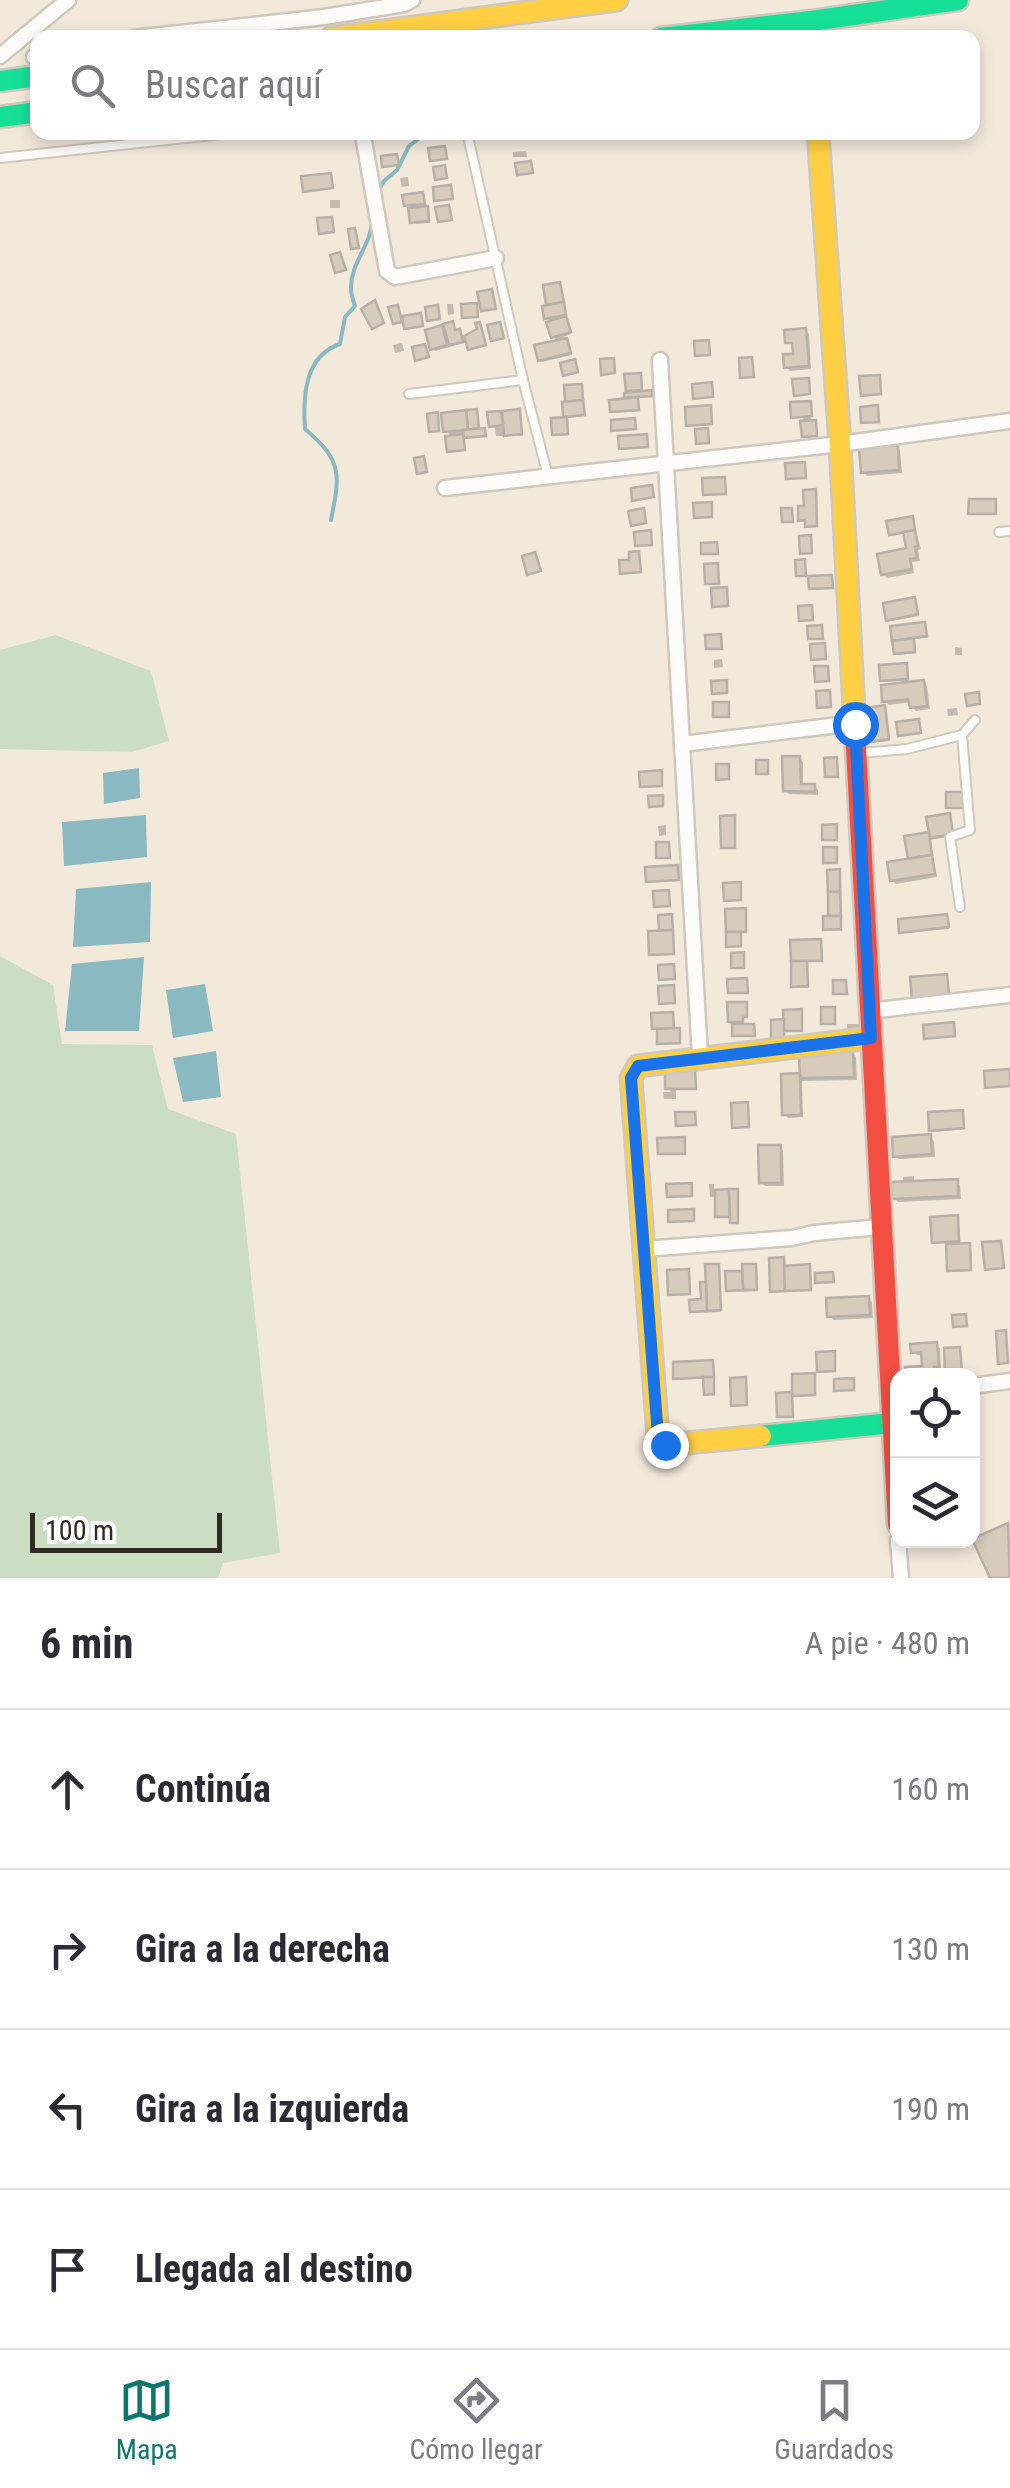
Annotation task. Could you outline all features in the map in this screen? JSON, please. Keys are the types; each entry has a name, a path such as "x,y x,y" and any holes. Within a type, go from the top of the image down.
{"main road":[{"path":"391,30 617,0"},
{"path":"811,29 958,0"},
{"path":"0,81 30,66"},
{"path":"0,117 30,113"},
{"path":"819,140 840,444 880,1227 892,1368"},
{"path":"871,1038 638,1066 631,1078 658,1437 665,1445 890,1423"}],"street":[{"path":"32,30 68,0"},
{"path":"195,30 324,17 412,0"},
{"path":"0,56 30,31"},
{"path":"360,140 390,275 496,258"},
{"path":"660,360 700,1057"},
{"path":"445,488 1010,422"},
{"path":"682,744 855,724"},
{"path":"869,1011 1010,995"},
{"path":"644,1249 880,1227"},
{"path":"980,1385 1010,1381"},
{"path":"898,1548 900,1578"}],"lane":[{"path":"0,158 167,140"},
{"path":"470,140 548,476"},
{"path":"409,394 523,380"},
{"path":"998,532 1010,531"},
{"path":"856,754 907,749 962,735 975,720"},
{"path":"960,907 950,837 970,830 962,735"}],"green space":[{"path":"56,635 151,671 169,741 132,752 0,749 0,650"},
{"path":"0,956 53,985 62,1044 152,1045 168,1109 236,1134 280,1553 223,1563 218,1578 0,1578"}],"water":[{"path":"139,768 140,798 104,804 103,773"},
{"path":"146,815 147,857 64,866 62,822"},
{"path":"151,882 150,942 73,947 76,889"},
{"path":"144,957 139,1031 65,1031 72,964"},
{"path":"205,984 213,1031 173,1038 166,990"},
{"path":"216,1051 221,1097 183,1102 173,1058"}],"building":[{"path":"445,146 447,159 430,161 428,148"},
{"path":"397,154 399,165 382,167 381,156"},
{"path":"531,161 533,173 517,175 515,163"},
{"path":"445,165 447,178 435,180 433,167"},
{"path":"331,173 333,188 303,192 301,176"},
{"path":"451,185 453,199 434,201 433,187"},
{"path":"423,192 425,204 404,206 402,195"},
{"path":"449,205 452,220 438,222 435,207"},
{"path":"428,206 429,221 410,223 408,208"},
{"path":"332,217 334,232 319,234 317,218"},
{"path":"355,228 359,248 351,249 348,229"},
{"path":"340,252 346,270 335,273 330,255"},
{"path":"560,282 564,302 546,305 543,285"},
{"path":"492,289 496,309 481,311 477,292"},
{"path":"375,300 384,323 372,329 361,309"},
{"path":"564,302 566,315 544,319 542,306"},
{"path":"477,303 478,317 462,318 461,304"},
{"path":"398,305 402,322 393,324 388,307"},
{"path":"438,305 440,319 427,321 425,307"},
{"path":"421,313 423,326 404,329 402,316"},
{"path":"566,316 571,332 551,338 546,322"},
{"path":"453,321 463,342 449,345 443,324"},
{"path":"480,322 486,345 468,350 464,336 477,329 475,323"},
{"path":"500,322 504,338 491,341 487,325"},
{"path":"442,325 447,345 430,350 425,330"},
{"path":"806,328 809,366 784,368 783,354 793,354 792,343 785,343 784,330"},
{"path":"567,338 571,353 538,361 534,345"},
{"path":"709,340 710,355 695,356 694,341"},
{"path":"425,344 429,357 415,361 412,347"},
{"path":"752,357 754,377 740,378 739,358"},
{"path":"614,358 615,373 601,375 600,359"},
{"path":"575,359 578,372 563,376 560,363"},
{"path":"641,373 642,390 626,391 624,374"},
{"path":"880,375 881,394 861,396 859,376"},
{"path":"809,378 810,394 794,396 792,379"},
{"path":"712,382 713,397 693,399 692,384"},
{"path":"582,384 583,400 565,402 564,385"},
{"path":"652,390 652,396 624,398 624,393"},
{"path":"638,397 639,410 610,412 609,400"},
{"path":"583,400 585,415 563,417 562,402"},
{"path":"811,401 812,416 791,418 790,402"},
{"path":"711,405 712,424 686,426 685,407"},
{"path":"878,405 879,422 861,423 860,407"},
{"path":"477,409 479,428 468,430 466,410"},
{"path":"520,409 522,434 504,436 502,411"},
{"path":"466,410 468,430 443,432 441,413"},
{"path":"501,411 503,425 489,427 487,412"},
{"path":"438,412 439,431 429,432 427,414"},
{"path":"567,417 568,434 552,435 551,418"},
{"path":"635,418 636,429 611,431 611,420"},
{"path":"816,420 817,436 802,437 800,421"},
{"path":"485,428 486,436 464,438 463,430"},
{"path":"708,428 709,443 696,444 695,429"},
{"path":"463,434 465,450 447,452 445,436"},
{"path":"647,434 648,447 619,449 618,436"},
{"path":"898,445 899,470 861,473 859,448"},
{"path":"424,456 427,472 417,474 414,458"},
{"path":"805,462 806,478 786,479 785,463"},
{"path":"725,477 726,494 703,495 702,478"},
{"path":"652,485 654,497 632,501 631,488"},
{"path":"816,489 817,526 805,527 805,520 798,521 798,506 804,506 803,490"},
{"path":"969,499 996,499 996,514 968,514"},
{"path":"712,502 712,517 694,518 693,503"},
{"path":"644,508 646,523 631,526 628,511"},
{"path":"781,508 792,508 793,522 782,522"},
{"path":"913,516 915,530 889,535 886,521"},
{"path":"651,530 652,545 635,546 634,532"},
{"path":"915,530 918,546 917,558 910,559 912,569 881,575 877,554 906,548 903,532"},
{"path":"811,535 812,553 800,554 799,536"},
{"path":"717,542 718,554 701,554 701,543"},
{"path":"639,551 641,572 620,574 619,560 629,560 629,552"},
{"path":"535,552 541,571 527,575 522,556"},
{"path":"805,559 806,576 796,576 795,560"},
{"path":"718,563 719,584 705,584 704,564"},
{"path":"832,575 833,588 809,589 808,576"},
{"path":"727,587 728,606 712,607 711,588"},
{"path":"915,597 918,614 886,621 883,603"},
{"path":"812,605 813,620 799,621 798,606"},
{"path":"925,622 927,636 892,641 890,626"},
{"path":"822,625 823,639 808,639 807,626"},
{"path":"721,634 722,649 706,649 705,635"},
{"path":"914,638 915,652 894,654 892,641"},
{"path":"825,643 826,659 811,660 810,644"},
{"path":"907,663 908,679 880,681 879,665"},
{"path":"814,666 828,666 829,681 815,682"},
{"path":"727,680 727,693 712,694 711,681"},
{"path":"924,680 927,706 910,708 908,699 882,702 881,685"},
{"path":"830,690 831,707 817,708 816,691"},
{"path":"979,692 980,704 967,706 965,694"},
{"path":"713,702 729,702 729,717 713,717"},
{"path":"885,705 889,739 868,742 864,708"},
{"path":"919,719 921,733 898,736 896,722"},
{"path":"782,756 800,756 801,784 815,784 815,792 783,791"},
{"path":"837,757 838,777 825,777 824,758"},
{"path":"756,760 768,760 768,774 756,774"},
{"path":"716,764 729,764 729,779 716,780"},
{"path":"662,770 662,786 640,787 639,772"},
{"path":"946,792 964,792 964,808 946,808"},
{"path":"663,795 663,806 649,807 648,796"},
{"path":"950,813 953,834 930,838 926,817"},
{"path":"735,815 735,848 721,848 720,816"},
{"path":"837,824 837,840 822,840 822,825"},
{"path":"929,832 932,855 908,859 904,836"},
{"path":"656,842 669,842 670,858 656,858"},
{"path":"823,847 837,847 837,863 823,863"},
{"path":"932,855 935,874 890,881 887,862"},
{"path":"678,865 679,880 646,882 645,867"},
{"path":"840,869 840,892 828,892 827,870"},
{"path":"741,882 741,900 724,901 723,883"},
{"path":"669,890 670,906 654,907 653,891"},
{"path":"828,892 840,892 841,916 828,916"},
{"path":"746,908 746,932 726,932 725,909"},
{"path":"672,914 673,930 659,931 658,915"},
{"path":"947,914 949,927 899,933 898,919"},
{"path":"823,916 841,916 841,929 823,930"},
{"path":"673,930 674,954 649,955 648,931"},
{"path":"726,932 741,932 741,946 726,947"},
{"path":"821,939 822,961 791,961 790,940"},
{"path":"744,952 744,968 731,968 731,953"},
{"path":"791,961 807,961 808,986 791,987"},
{"path":"674,964 675,979 659,980 658,965"},
{"path":"947,974 949,995 912,999 910,977"},
{"path":"747,978 748,993 728,993 727,979"},
{"path":"833,980 846,980 847,994 833,994"},
{"path":"674,985 675,1003 659,1004 658,986"},
{"path":"727,1002 747,1002 743,1022 728,1022"},
{"path":"821,1007 835,1007 835,1024 821,1024"},
{"path":"802,1009 802,1031 784,1031 783,1010"},
{"path":"673,1012 674,1028 652,1029 651,1013"},
{"path":"784,1019 784,1042 771,1043 771,1020"},
{"path":"954,1022 955,1036 924,1039 923,1025"},
{"path":"732,1024 754,1024 755,1036 732,1036"},
{"path":"680,1028 680,1043 657,1044 657,1029"},
{"path":"853,1050 854,1077 800,1078 799,1052"},
{"path":"695,1067 696,1089 665,1089 665,1068"},
{"path":"1010,1069 1010,1086 985,1088 984,1071"},
{"path":"800,1073 801,1115 782,1115 781,1074"},
{"path":"748,1102 749,1127 732,1128 731,1103"},
{"path":"963,1110 964,1128 929,1131 928,1112"},
{"path":"675,1112 695,1112 696,1125 676,1126"},
{"path":"931,1134 932,1154 893,1157 892,1137"},
{"path":"685,1137 685,1154 658,1154 657,1138"},
{"path":"758,1145 781,1145 781,1183 759,1183"},
{"path":"958,1179 958,1196 892,1199 891,1182"},
{"path":"692,1183 692,1196 667,1197 666,1184"},
{"path":"729,1189 730,1217 715,1217 715,1190"},
{"path":"729,1189 738,1189 738,1223 730,1223"},
{"path":"694,1209 694,1221 668,1222 668,1210"},
{"path":"958,1215 959,1241 932,1243 930,1217"},
{"path":"1001,1241 1004,1268 985,1270 982,1242"},
{"path":"970,1243 971,1270 947,1271 946,1244"},
{"path":"784,1257 785,1291 770,1292 769,1258"},
{"path":"705,1264 719,1264 721,1310 707,1311"},
{"path":"742,1264 756,1264 757,1290 743,1290"},
{"path":"810,1264 811,1290 785,1291 784,1266"},
{"path":"689,1269 690,1294 668,1295 667,1270"},
{"path":"725,1271 742,1271 743,1290 726,1291"},
{"path":"833,1272 834,1282 815,1283 815,1273"},
{"path":"700,1282 706,1282 707,1311 690,1312 689,1300 701,1299"},
{"path":"869,1296 870,1315 827,1317 826,1298"},
{"path":"966,1314 967,1326 953,1327 952,1315"},
{"path":"1006,1330 1008,1363 998,1364 996,1331"},
{"path":"937,1342 939,1367 905,1368 922,1366 921,1352 911,1353 910,1344"},
{"path":"960,1347 962,1368 945,1368 944,1348"},
{"path":"835,1351 835,1371 817,1372 816,1352"},
{"path":"713,1360 714,1377 673,1379 673,1362"},
{"path":"815,1373 815,1395 792,1396 792,1374"},
{"path":"703,1377 714,1377 714,1394 704,1395"},
{"path":"746,1377 747,1405 731,1406 730,1378"},
{"path":"854,1378 854,1390 834,1391 834,1379"},
{"path":"792,1392 793,1417 777,1417 776,1393"},
{"path":"1008,1523 1010,1578 990,1578 976,1548 980,1548 980,1535"}],"waterway":[{"path":"378,191 417,140"},
{"path":"331,520 336,470 326,450 305,429 306,391 319,358 340,344 345,317 355,306 352,280 372,222"}],"traffic: fast":[{"path":"732,30 958,0"},
{"path":"0,81 30,77"},
{"path":"0,117 30,113"},
{"path":"761,1436 890,1423"}],"traffic: slow":[{"path":"391,30 617,0"},
{"path":"819,140 855,729"},
{"path":"761,1436 665,1445 658,1437 631,1078 638,1066 871,1038"}],"traffic: jam":[{"path":"855,729 894,1458"}],"route":[{"path":"665,1445 658,1437 631,1078 638,1066 871,1038 855,724"}]}
